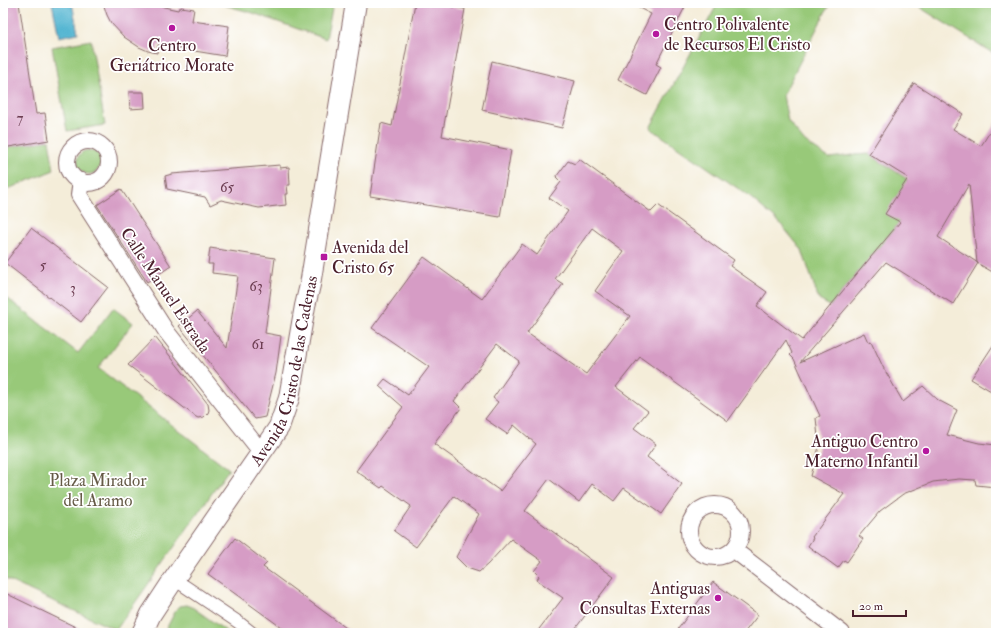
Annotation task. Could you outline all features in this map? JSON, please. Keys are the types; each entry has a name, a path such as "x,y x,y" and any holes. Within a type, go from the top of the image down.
{"street":[{"name":"Avenida Cristo de las Cadenas","path":"142,633 151,614 174,579 280,427 288,398 314,263 356,3"},
{"name":"Calle Manuel Estrada","path":"81,182 79,195 166,331 262,453"},
{"path":"734,550 842,633"},
{"path":"174,579 252,633"}],"green space":[{"path":"222,3 333,3 326,39 253,13 224,5"},
{"path":"718,3 830,3 783,95 788,121 805,142 829,158 869,154 907,179 900,222 830,306 819,300 802,250 778,221 746,194 650,128"},
{"path":"913,3 996,3 996,55 919,7"},
{"path":"91,40 105,125 67,131 52,47"},
{"path":"49,140 54,170 3,191 3,148"},
{"path":"89,150 94,151 100,157 100,167 94,173 89,174 84,173 78,167 77,162 78,157 84,151"},
{"name":"Plaza Mirador del Aramo","path":"3,295 78,353 113,308 133,323 98,368 229,469 116,630 3,578"},
{"path":"187,605 226,631 225,633 164,633 176,610 180,606"}],"water":[{"path":"52,3 72,3 78,33 59,37"}],"building":[{"path":"3,3 19,3 36,114 45,113 49,140 3,148"},
{"name":"Centro Geriátrico Morate","path":"114,3 156,3 164,7 178,10 181,7 194,9 192,21 229,26 225,56 158,45 157,53 139,47 124,37 111,23 104,6"},
{"path":"415,3 430,3 465,9 442,136 511,150 500,217 370,196 381,123 392,126"},
{"name":"Centro Polivalente de Recursos El Cristo","path":"629,3 687,3 656,64 661,67 647,95 618,80 651,14"},
{"path":"492,61 575,81 562,128 482,110"},
{"path":"914,83 963,114 953,129 981,146 996,122 996,274 978,263 953,304 886,262 800,362 864,333 868,342 871,341 883,367 903,402 923,386 938,400 957,410 947,435 979,443 996,445 996,487 976,485 975,480 959,479 933,482 903,494 880,511 859,536 863,539 847,562 844,560 838,568 808,546 813,538 812,537 844,494 811,476 819,447 816,418 820,416 794,359 790,355 792,353 786,340 728,421 640,357 616,387 648,411 634,428 656,444 647,457 682,484 661,514 624,488 614,501 592,484 579,502 549,479 525,511 614,577 572,633 536,633 563,598 537,580 539,576 534,571 542,561 511,539 479,572 467,568 456,557 479,514 454,496 416,547 394,531 411,506 383,486 381,488 356,471 403,407 379,386 385,379 408,395 429,367 372,328 424,257 482,299 522,244 537,255 568,211 549,198 561,182 556,177 568,161 575,164 579,159 651,212 658,205 734,260 730,266 767,292 757,306 802,340 900,222 885,214 908,178 869,154","holes":["969,184 977,262 938,237","592,228 623,251 595,291 630,316 586,374 527,333 563,284 555,279","497,344 519,361 493,398 498,402 485,419 507,434 514,425 536,444 500,491 434,444 461,408 454,401"]},
{"path":"129,92 144,92 145,108 130,109"},
{"path":"280,165 280,168 289,167 290,185 287,185 288,194 285,194 286,205 259,208 221,200 210,205 205,197 167,189 165,176 172,174"},
{"path":"121,189 171,266 147,282 97,205"},
{"path":"31,228 108,287 81,322 5,263"},
{"path":"210,248 275,258 265,333 281,336 276,373 265,417 255,419 179,326 197,311 227,348 238,276 212,273 213,264 208,264"},
{"path":"155,337 208,404 209,410 204,417 196,417 128,365"},
{"path":"996,341 996,394 971,379"},
{"path":"235,538 267,563 263,567 353,633 289,633 208,574"},
{"name":"Antiguas Consultas Externas","path":"713,582 758,615 744,633 675,633"},
{"path":"3,592 88,633 3,633"}],"place":[{"name":"Centro Geriátrico Morate","path":"172,28"},
{"name":"Centro Polivalente de Recursos El Cristo","path":"656,34"},
{"name":"Avenida del Cristo 65","path":"324,257"},
{"name":"Antiguo Centro Materno Infantil","path":"926,451"},
{"name":"Antiguas Consultas Externas","path":"718,598"}]}
